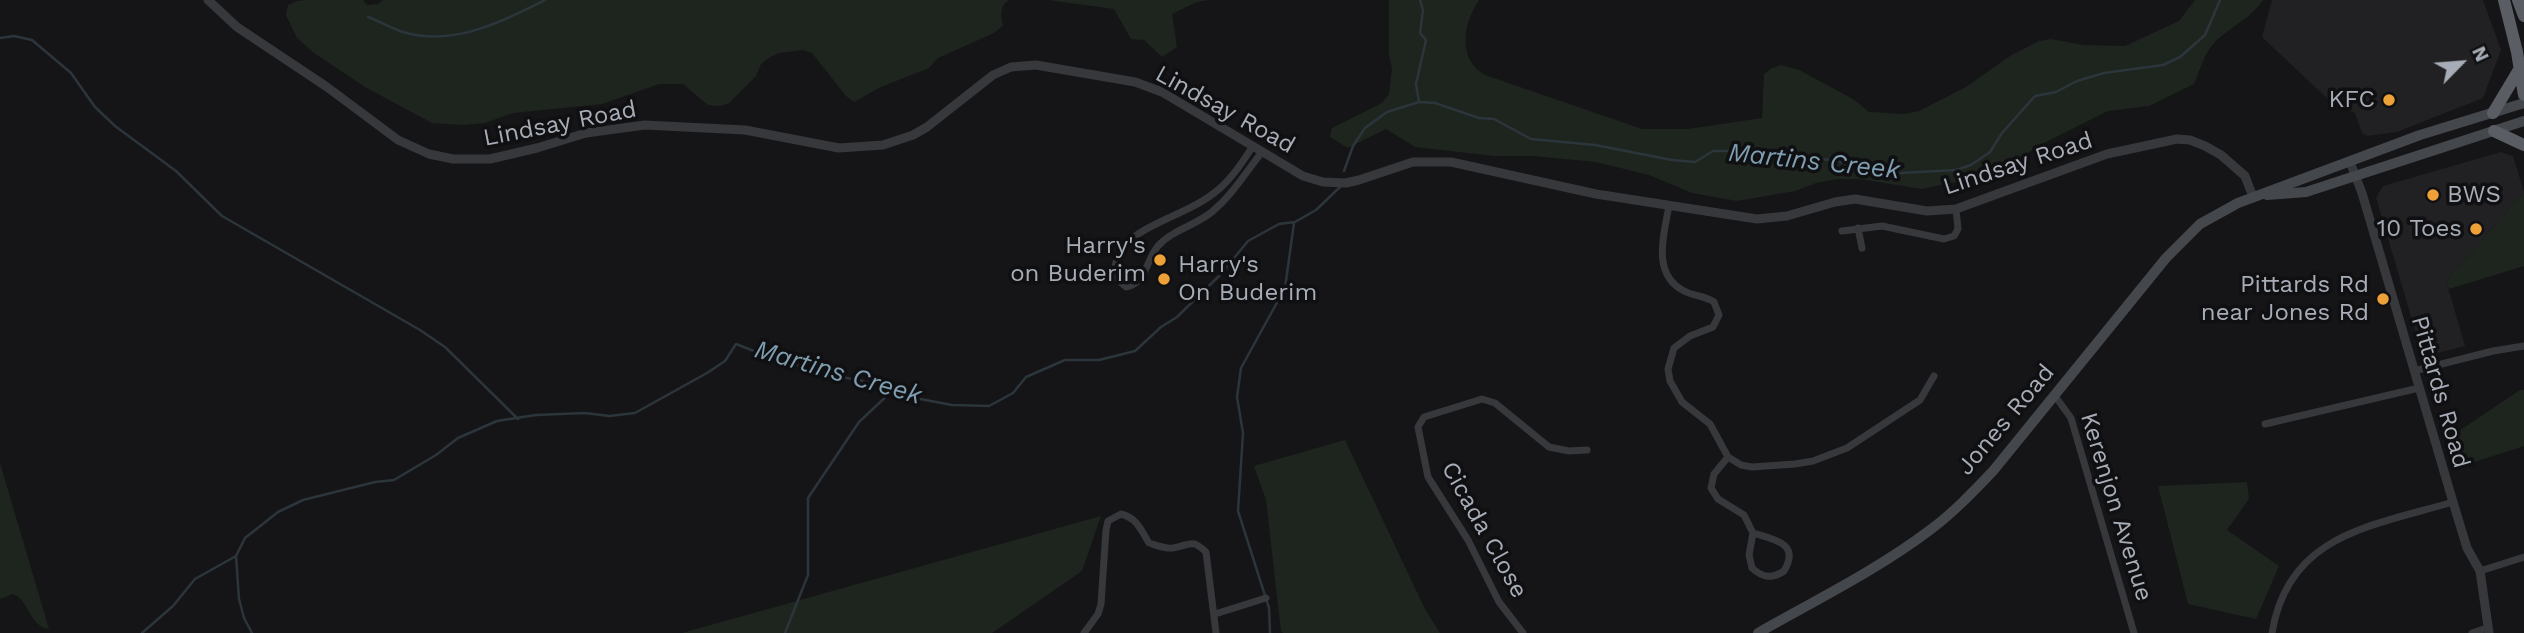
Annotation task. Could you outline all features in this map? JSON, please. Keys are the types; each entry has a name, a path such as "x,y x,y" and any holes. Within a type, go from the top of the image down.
{"highway":[{"path":"2504,0 2524,95"},
{"path":"2518,0 2524,16"},
{"path":"2493,113 2520,68"},
{"path":"2494,131 2524,145"}],"main road":[{"name":"Jones Road","path":"1758,633 1889,558 1931,530 1968,498 2180,242 2211,216 2253,197 2420,135 2524,103"},
{"name":"Jones Road","path":"2253,197 2306,192 2524,121"}],"street":[{"name":"Lindsay Road","path":"208,0 237,27 327,87 398,140 429,154 453,159 475,160 506,156 586,133 631,126 744,130 839,148 883,145 913,135 927,127 993,75 1024,65 1059,68 1149,86 1188,106 1303,176 1323,182 1359,180 1413,162 1451,162 1596,194 1757,219 1787,216 1855,199 1927,211 1956,209 2107,155 2177,139 2190,140 2205,146 2228,160 2245,176 2253,197"},
{"path":"1253,146 1219,189 1196,205 1138,234 1127,244 1116,260 1114,270 1118,281 1126,286 1133,286 1141,280 1151,255 1162,242 1211,213 1231,194 1262,152"},
{"name":"Pittards Road","path":"2350,162 2452,502 2467,548 2480,571 2488,631"},
{"path":"1669,206 1661,250 1666,271 1677,287 1714,302 1719,314 1713,327 1690,336 1674,348 1668,369 1670,382 1682,402 1710,424 1728,457 1741,466 1795,464 1831,455 1865,437 1920,400 1934,376"},
{"path":"1842,231 1882,226 1950,238 1958,229 1956,209"},
{"path":"1858,228 1862,248"},
{"path":"2414,372 2493,351 2524,346"},
{"path":"2265,425 2418,388"},
{"name":"Kerenjon Avenue","path":"2055,396 2071,418 2134,633"},
{"name":"Cicada Close","path":"1523,633 1499,602 1468,540 1428,477 1418,427 1424,417 1482,399 1495,403 1549,447 1587,450"},
{"path":"1728,457 1714,474 1711,488 1718,499 1744,515 1753,533 1749,555 1752,568 1766,577 1784,571 1789,557 1786,547 1778,540 1753,533"},
{"path":"2272,633 2275,613 2287,584 2312,555 2352,533 2452,502"},
{"path":"1084,633 1098,614 1101,604 1108,522 1121,514 1142,528 1149,543 1168,548 1189,542 1206,552 1216,633"},
{"path":"2480,571 2524,557"},
{"path":"1215,614 1266,598"},
{"path":"2472,633 2488,631"}],"shaded area":[{"path":"307,0 363,0 367,5 378,4 383,0 1009,0 1002,8 1003,26 994,33 938,58 929,68 881,87 854,102 846,96 812,53 803,50 770,57 761,64 756,76 729,103 720,106 708,105 683,84 659,84 602,104 513,113 485,123 463,125 432,123 365,87 314,53 297,38 286,15 288,5"},
{"path":"1048,0 1209,0 1197,2 1172,14 1177,47 1162,57 1144,40 1131,39 1114,9"},
{"path":"1389,0 1479,0 1469,19 1466,40 1470,60 1485,75 1642,129 1688,129 1762,118 1764,74 1781,65 1799,70 1853,99 1869,112 1906,114 1919,111 1966,87 2010,56 2039,41 2051,39 2083,45 2125,46 2179,21 2195,0 2263,0 2253,12 2213,45 2194,84 2149,106 2108,111 2034,148 2026,155 1966,180 1921,189 1860,179 1837,179 1795,191 1737,201 1692,193 1649,175 1596,162 1533,156 1494,156 1415,147 1386,129 1348,148 1330,137 1332,128 1382,103 1389,94 1392,69 1389,55"},
{"path":"2272,0 2483,0 2501,50 2483,98 2397,132 2367,136 2362,133 2355,113 2332,103 2262,37"},
{"path":"2501,152 2513,156 2524,192 2446,281 2465,346 2430,355 2421,350 2376,198 2383,186"},
{"path":"2524,192 2524,266 2449,289 2446,281"},
{"path":"2520,390 2524,390 2524,446 2456,468 2447,439"},
{"path":"1345,440 1425,609 1440,633 1281,631 1266,500 1254,466"},
{"path":"0,463 49,629 37,623 19,597 13,594 0,599"},
{"path":"2247,482 2249,499 2227,530 2279,566 2256,619 2188,604 2158,486"},
{"path":"1101,516 1082,571 992,633 682,633"}],"waterway":[{"path":"368,17 403,32 440,36 494,24 545,0"},
{"path":"1419,102 1416,84 1426,40 1420,33 1423,10 1420,0"},
{"name":"Martins Creek","path":"1344,171 1353,146 1365,128 1387,112 1419,102 1435,103 1479,118 1494,119 1531,139 1595,145 1672,160 1695,162 1713,151 1749,151 1839,161 1858,171 1883,174 1956,170 1971,165 1990,152 2002,133 2035,96 2056,92 2077,81 2104,73 2163,65 2180,57 2205,35 2220,0"},
{"path":"0,38 14,36 32,40 71,73 95,107 115,126 176,171 222,216 445,347 518,419"},
{"name":"Martins Creek","path":"252,633 244,618 239,599 236,556 245,538 278,512 303,500 375,482 394,480 436,455 458,438 497,421 536,415 585,413 609,416 635,413 725,361 736,344 772,358 831,375 868,382 879,381 893,391 915,398 952,405 989,406 1013,393 1026,377 1065,360 1099,360 1135,351 1161,327 1177,317 1221,274 1248,241 1279,224 1295,222 1316,210 1340,187"},
{"path":"1270,633 1269,608 1238,511 1243,433 1237,397 1241,368 1285,288 1294,223"},
{"path":"785,633 808,575 808,498 859,422 892,391"},
{"path":"142,633 173,606 195,579 236,556"}],"place":[{"name":"KFC","path":"2389,100"},
{"name":"BWS","path":"2433,195"},
{"name":"10 Toes","path":"2476,229"},
{"name":"Harry's on Buderim","path":"1160,260"},
{"name":"Harry's On Buderim","path":"1164,279"},
{"name":"Pittards Rd near Jones Rd","path":"2383,299"}]}
